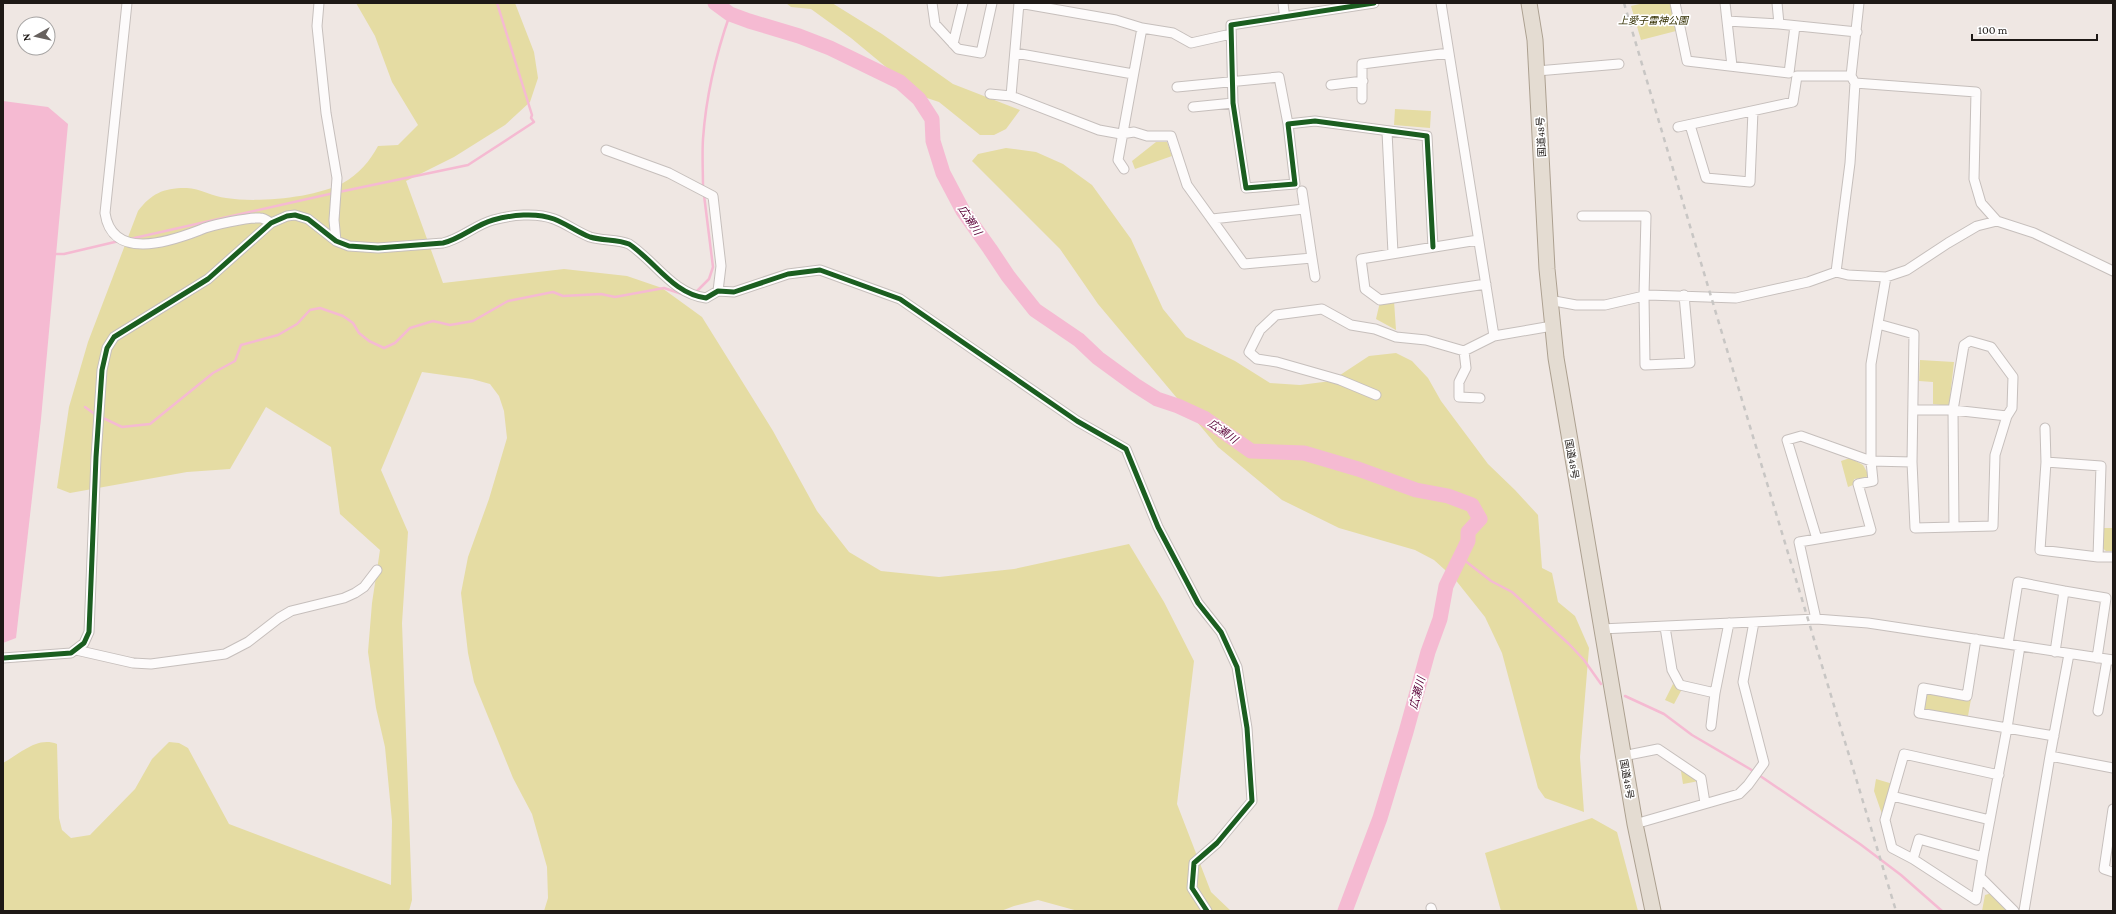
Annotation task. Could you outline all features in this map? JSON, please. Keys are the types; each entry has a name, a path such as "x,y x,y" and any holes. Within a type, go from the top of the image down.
{"highway":[{"name":"国道48号","path":"1529,3 1537,71 1549,300 1563,407 1635,824 1653,911"}],"street":[{"path":"127,3 105,213 110,231 127,242 152,244 222,224 261,218 271,223"},
{"path":"319,3 317,26 326,113 337,178 335,192 336,241"},
{"path":"932,3 935,24 953,44 958,49 981,53 992,3"},
{"path":"953,44 963,3"},
{"path":"1011,96 1019,3 1060,7 1116,20 1142,28 1173,33 1191,43 1231,34"},
{"path":"1177,87 1234,82 1280,77 1288,124 1295,184 1246,188 1233,103 1234,82 1231,25 1334,6 1374,3"},
{"path":"1441,3 1494,336"},
{"path":"1675,3 1687,61 1789,73 1795,26"},
{"path":"1725,3 1732,66"},
{"path":"1777,3 1779,24"},
{"path":"1836,272 1850,163 1853,80 1859,3"},
{"path":"1727,21 1779,24 1857,32"},
{"path":"1124,169 1118,160 1142,28"},
{"path":"1015,53 1133,74"},
{"path":"1362,99 1362,64 1449,53"},
{"path":"1537,71 1619,64"},
{"path":"1678,127 1793,102 1797,76 1976,92 1974,179 1981,203 1997,221 2034,233 2113,271"},
{"path":"1331,85 1363,81"},
{"path":"990,94 1011,96 1083,125 1122,134 1134,132 1147,136 1171,136 1187,185 1244,264 1312,258"},
{"path":"1193,107 1233,103"},
{"path":"1690,124 1706,178 1750,182 1753,111"},
{"path":"1288,124 1315,121 1387,132 1427,136 1433,246"},
{"path":"1387,132 1393,253"},
{"path":"606,150 669,173 713,196 721,266 718,291"},
{"path":"1302,191 1315,277"},
{"path":"1212,219 1304,209"},
{"path":"3,658 65,654 76,650 84,643 89,632 96,457 102,370 109,342 119,333 219,270 271,223 287,216 302,216 336,241 349,246 360,247 432,245 451,241 476,227 503,217 526,215 543,216 592,237 622,241 629,244 670,280 693,295 706,298 718,291 734,292 788,274 820,270 900,299 1077,421 1126,449 1158,527 1198,604 1221,632 1237,667 1246,728 1252,801 1216,842 1194,863 1192,888 1207,911"},
{"path":"1582,216 1646,216 1644,295 1645,365 1690,363 1684,295"},
{"path":"1549,300 1605,306 1644,295 1684,295 1736,298 1808,282 1836,272 1848,275 1886,277 1907,270 1977,226 1997,221"},
{"path":"1478,240 1433,246 1361,259 1365,289 1380,300 1486,284"},
{"path":"1816,619 1799,542 1871,530 1858,484 1873,481 1871,461 1871,364 1886,277"},
{"path":"1376,395 1340,380 1277,362 1257,359 1250,352 1260,330 1276,315 1322,309 1351,325 1375,329 1396,337 1426,340 1464,351 1494,336 1552,326"},
{"path":"1878,324 1914,334 1912,462 1915,528 1954,527 1993,526 1995,455 2007,416 2012,408 2013,377 1991,346 1970,341 1964,345 1953,410 1954,527"},
{"path":"1464,351 1466,368 1459,382 1459,397 1480,398"},
{"path":"1914,410 1953,410 2007,416"},
{"path":"2045,428 2046,462 2040,550 2098,557 2113,557"},
{"path":"1817,539 1787,440 1801,436 1871,461 1912,462"},
{"path":"2046,462 2101,466 2098,557"},
{"path":"76,650 133,663 151,664 225,654 248,642 279,618 291,611 344,598 356,593 364,587 377,570"},
{"path":"2008,644 2018,582 2106,598 2097,658"},
{"path":"2055,652 2064,591"},
{"path":"1601,629 1816,619 1868,623 2110,660 2098,711"},
{"path":"1635,824 1739,794 1748,785 1764,763 1742,682 1754,622"},
{"path":"1711,726 1715,694 1729,623"},
{"path":"1665,627 1672,670 1680,685 1715,694"},
{"path":"1976,640 1967,696 1923,688 1919,713 2054,736"},
{"path":"1999,775 1904,754 1885,820 1892,848 1913,859 1976,900 2008,728 2020,646"},
{"path":"2024,911 2069,654"},
{"path":"1623,756 1658,749 1701,778 1705,804"},
{"path":"2050,756 2113,768"},
{"path":"1892,796 1990,820"},
{"path":"2113,809 2104,869 2113,872"},
{"path":"1913,859 1919,839 1984,857"},
{"path":"1980,876 2014,911"}],"green space":[{"path":"356,3 515,3 534,52 538,78 530,102 505,125 454,157 406,181 443,283 564,269 627,276 662,288 702,317 773,431 817,511 849,552 881,571 939,577 1014,569 1129,544 1164,602 1194,661 1177,804 1211,892 1231,911 1078,911 1038,900 1001,911 544,911 548,898 547,867 532,814 513,778 474,682 468,653 461,593 468,557 489,499 507,438 504,411 499,396 490,384 472,379 422,372 381,470 408,532 402,623 412,900 409,911 3,911 3,763 29,747 43,742 57,744 59,818 62,830 71,838 90,835 135,789 152,759 169,742 179,743 188,748 229,824 391,885 392,821 385,747 376,708 368,652 372,603 380,550 340,514 331,447 266,407 230,469 187,472 70,493 57,488 69,407 88,342 138,211 143,205 158,193 177,188 195,189 226,198 254,200 302,196 331,188 354,176 364,167 378,146 398,145 418,125 392,82 375,36"},
{"path":"786,3 832,3 882,34 953,84 1020,110 1006,129 994,135 980,135 939,102 921,96 851,38 811,9 791,7"},
{"name":"上愛子雷神公園","path":"1644,3 1672,3 1676,31 1641,40 1631,6"},
{"path":"1395,109 1431,111 1430,128 1394,125"},
{"path":"1156,142 1167,142 1172,156 1135,169 1132,161"},
{"path":"1006,148 1036,152 1063,164 1092,185 1131,239 1163,309 1186,337 1235,361 1270,383 1300,385 1331,381 1369,356 1396,353 1412,361 1428,378 1441,401 1488,464 1538,515 1542,568 1552,573 1558,602 1575,616 1589,648 1580,757 1584,812 1545,798 1538,788 1502,653 1485,617 1454,578 1434,560 1415,550 1339,528 1282,500 1218,447 1098,304 1060,249 972,161 978,154"},
{"path":"1394,301 1396,330 1376,319 1380,302"},
{"path":"1920,360 1954,362 1949,406 1933,404 1933,382 1919,381"},
{"path":"1850,458 1863,465 1868,474 1866,478 1854,479 1853,485 1848,487 1841,461"},
{"path":"2102,528 2113,528 2113,551 2106,551 2101,547"},
{"path":"1673,684 1682,689 1674,704 1665,700"},
{"path":"1925,692 1971,699 1968,716 1922,710"},
{"path":"1680,765 1699,781 1683,784"},
{"path":"1876,779 1893,784 1883,817 1874,791"},
{"path":"1592,818 1617,832 1638,911 1501,911 1485,853"},
{"path":"1992,893 2007,909 2005,911 1982,911 1985,895"}],"shaded area":[{"path":"3,101 48,107 68,124 41,419 16,638 3,643"}],"waterway":[{"path":"339,192 468,165 534,122 531,118 532,115 497,3"},
{"name":"広瀬川","path":"715,3 730,14 799,36 830,48 900,82 919,99 932,119 933,141 943,173 963,211 1008,276 1035,310 1079,340 1098,358 1135,385 1157,399 1178,406 1204,418 1251,451 1304,453 1358,469 1416,490 1448,496 1472,505 1480,519 1468,532 1468,541 1446,586 1440,619 1428,652 1380,818 1345,911"},
{"path":"703,188 704,123 716,60 730,14"},
{"path":"130,239 334,193"},
{"path":"696,292 709,279 713,267 704,195"},
{"path":"54,254 64,254 119,241"},
{"path":"101,417 122,427 150,424 213,373 235,361 241,345 278,335 297,324 310,310 320,308 343,316 353,323 359,333 369,341 384,348 395,343 410,328 433,321 450,325 473,321 508,301 553,292 563,296 601,294 615,297 664,288 685,295"},
{"path":"85,407 96,415"},
{"path":"1459,556 1491,581 1512,592 1569,644 1584,660 1601,684"},
{"path":"1625,696 1664,714 1692,735 1750,769 1860,844 1901,875 1942,911"}],"railway":[{"path":"1624,3 1896,911"}],"cycle path":[{"path":"1374,3 1231,25 1233,103 1246,188 1295,184 1288,124 1315,121 1427,136 1433,247"},
{"path":"3,658 71,653 84,643 89,632 96,457 102,370 107,348 114,337 208,279 271,223 287,216 295,215 308,219 336,241 349,246 378,248 443,243 450,241 486,222 508,217 532,215 547,217 559,221 590,237 620,241 629,244 674,284 694,295 706,298 718,291 734,292 788,274 820,270 900,299 1077,421 1126,449 1158,527 1198,603 1221,632 1237,667 1247,728 1252,801 1217,843 1194,863 1192,888 1207,911"}]}
